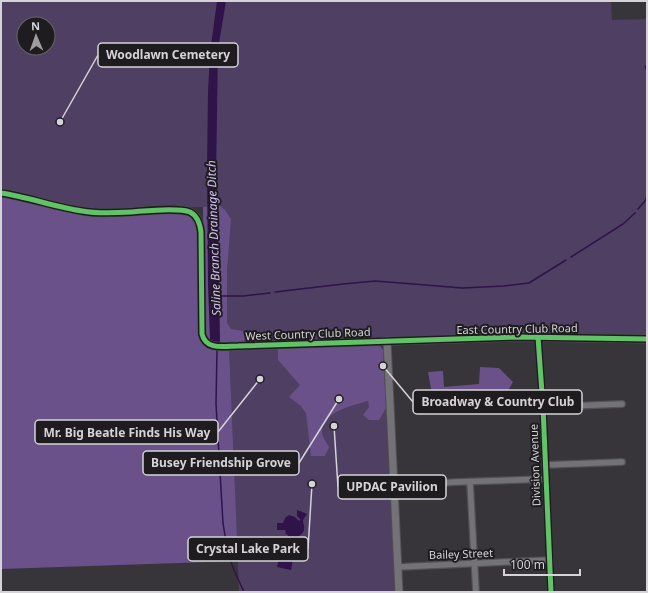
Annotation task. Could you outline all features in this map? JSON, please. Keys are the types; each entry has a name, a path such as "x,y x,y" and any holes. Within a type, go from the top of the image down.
{"street":[{"name":"West Country Club Road","path":"1,193 83,212 123,213 175,210 194,214 200,223 201,232 202,334 203,339 207,344 229,346 386,341"},
{"name":"East Country Club Road","path":"386,341 538,337 647,339"},
{"name":"Division Avenue","path":"538,337 551,592"},
{"path":"386,341 399,592"},
{"path":"542,407 622,404"},
{"path":"545,465 622,462"},
{"path":"394,486 545,479"},
{"path":"470,482 476,592"},
{"name":"Bailey Street","path":"398,567 550,560"}],"shaded area":[{"path":"1,1 611,1 612,20 647,19 647,335 563,333 211,342 204,261 203,207 113,210 82,208 1,190"},
{"path":"1,193 83,212 175,210 197,218 205,342 229,346 238,561 1,569"},
{"path":"220,206 225,210 231,219 227,271 227,323 231,329 243,331 245,333 244,342 211,342 205,335 203,207"},
{"path":"375,344 380,346 383,350 386,408 379,420 369,420 363,415 369,407 368,401 347,407 332,414 323,425 322,434 329,447 325,456 311,456 306,413 301,406 289,397 300,385 278,360 278,347"},
{"path":"380,346 383,350 395,592 239,592 229,348"},
{"path":"480,367 499,368 513,382 499,407 481,410 454,409 447,399 432,394 428,372 443,371 444,387 479,384"}],"water":[{"path":"217,1 226,1 218,49 216,176 218,203 220,342 211,342 208,286 208,92 210,53"},
{"path":"297,510 307,514 303,520 303,531 298,537 291,537 285,533 285,530 277,530 277,523 283,523 285,518 289,515 300,521 297,516"},
{"path":"281,548 297,551 295,559 293,559 291,570 277,567"}],"waterway":[{"path":"645,66 647,71"},
{"path":"638,209 645,201 647,196"},
{"path":"571,257 623,224 635,213"},
{"path":"275,292 375,281 462,288 504,286 529,283 566,260"},
{"path":"218,296 243,296 270,293"},
{"name":"Saline Branch Drainage Ditch","path":"217,350 216,404 223,523 228,554 244,592"}],"cycle path":[{"path":"1,193 88,212 113,213 177,210 190,212 193,214 198,220 201,232 202,334 207,343 212,345 222,347 519,337 647,339"},
{"path":"538,337 543,407 551,592"}],"place":[{"name":"Woodlawn Cemetery","path":"60,122"},
{"name":"Broadway & Country Club","path":"383,366"},
{"name":"Mr. Big Beatle Finds His Way","path":"260,379"},
{"name":"Busey Friendship Grove","path":"339,399"},
{"name":"UPDAC Pavilion","path":"334,426"},
{"name":"Crystal Lake Park","path":"312,484"}]}
